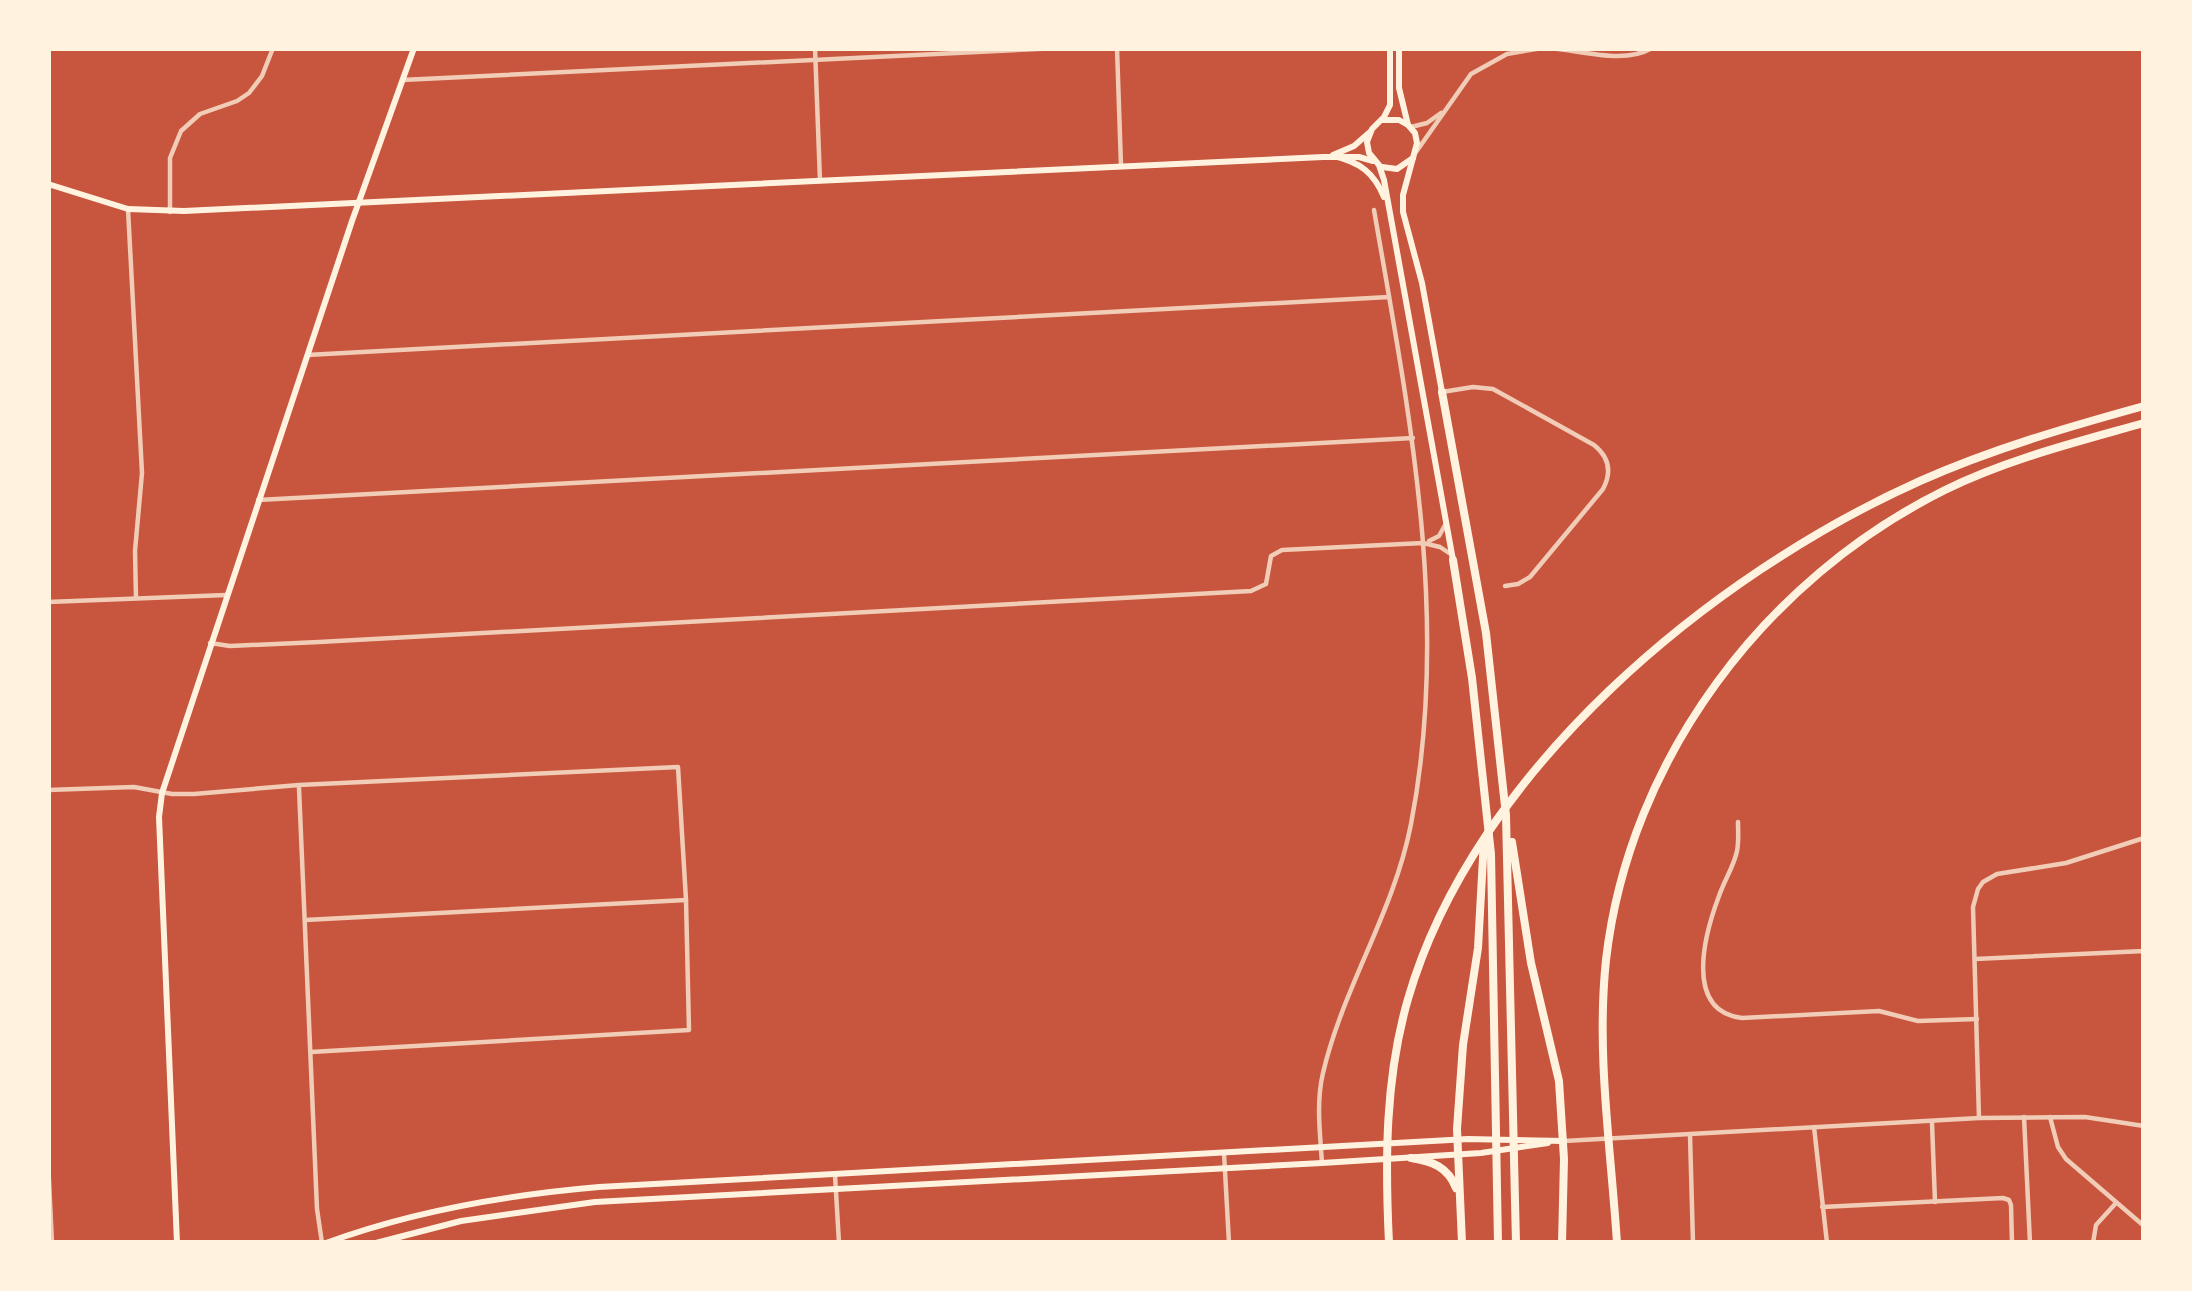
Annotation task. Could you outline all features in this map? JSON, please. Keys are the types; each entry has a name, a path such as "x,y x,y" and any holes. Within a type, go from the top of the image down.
{"highway":[{"path":"1442,392 1488,648 1510,838 1531,963 1558,1072 1564,1141 1562,1243"},
{"path":"1389,1243 1390,1102 1401,1027 1418,967 1471,857 1558,747 1678,631 1750,576 1850,516 1914,484 2013,445 2144,406"},
{"path":"1616,1243 1603,1017 1607,956 1630,851 1680,740 1722,675 1761,627 1840,555 1948,489 2018,461 2144,423"},
{"path":"1453,560 1472,678 1491,862 1498,1243"},
{"path":"1462,1243 1456,1139 1462,1045 1478,948 1485,796"},
{"path":"1510,838 1516,1243"},
{"path":"1411,1158 1444,1169 1459,1201"}],"main road":[{"path":"177,1243 159,817 162,793 414,48"},
{"path":"1323,157 1354,146 1384,117 1391,98 1394,48"},
{"path":"1394,48 1410,126 1417,139 1402,208 1422,283 1442,392"},
{"path":"1378,123 1392,119 1410,126"},
{"path":"1370,132 1367,145 1383,176 1453,560"},
{"path":"48,184 128,209 170,212 1334,156 1397,169 1416,153"},
{"path":"1334,156 1371,173 1389,208"},
{"path":"324,1243 421,1215 547,1192 1456,1139 1564,1141"},
{"path":"376,1243 458,1221 572,1204 1411,1158 1564,1141"}],"street":[{"path":"170,212 170,158 182,131 200,114 249,93 273,48"},
{"path":"815,48 820,181"},
{"path":"402,80 1059,48"},
{"path":"1117,48 1121,166"},
{"path":"1416,153 1465,79 1514,52 1545,48 1626,56 1652,48"},
{"path":"1410,126 1430,122 1449,105"},
{"path":"128,209 142,473 136,598"},
{"path":"1322,1163 1322,1074 1400,873 1418,785 1426,676 1424,543 1413,438 1375,210"},
{"path":"307,356 1389,297"},
{"path":"1442,392 1473,387 1496,390 1594,445 1608,463 1603,489 1545,560 1530,577 1505,586"},
{"path":"258,500 1413,438"},
{"path":"1424,543 1441,534 1445,519"},
{"path":"210,643 319,642 1251,591 1266,584 1271,556 1282,550 1424,543 1446,550 1453,560"},
{"path":"48,602 226,595"},
{"path":"48,790 125,787 194,794 678,767 689,1030 311,1052"},
{"path":"299,785 317,1209 324,1243"},
{"path":"1738,822 1738,850 1717,902 1703,974 1707,996 1720,1012 1742,1018 1879,1011 1918,1021 1977,1018"},
{"path":"1979,1118 1978,889 1989,878 2066,863 2144,838"},
{"path":"305,920 686,900"},
{"path":"1975,959 2144,951"},
{"path":"2024,1117 2030,1243"},
{"path":"2050,1117 2066,1159 2144,1226"},
{"path":"1564,1141 1979,1118 2085,1117 2144,1126"},
{"path":"1932,1121 1935,1202"},
{"path":"1814,1127 1827,1243"},
{"path":"1690,1135 1693,1243"},
{"path":"1224,1152 1229,1243"},
{"path":"48,1160 52,1243"},
{"path":"836,1175 839,1243"},
{"path":"1822,1207 2003,1198 2009,1200 2012,1243"},
{"path":"2093,1243 2096,1225 2116,1202"}]}
